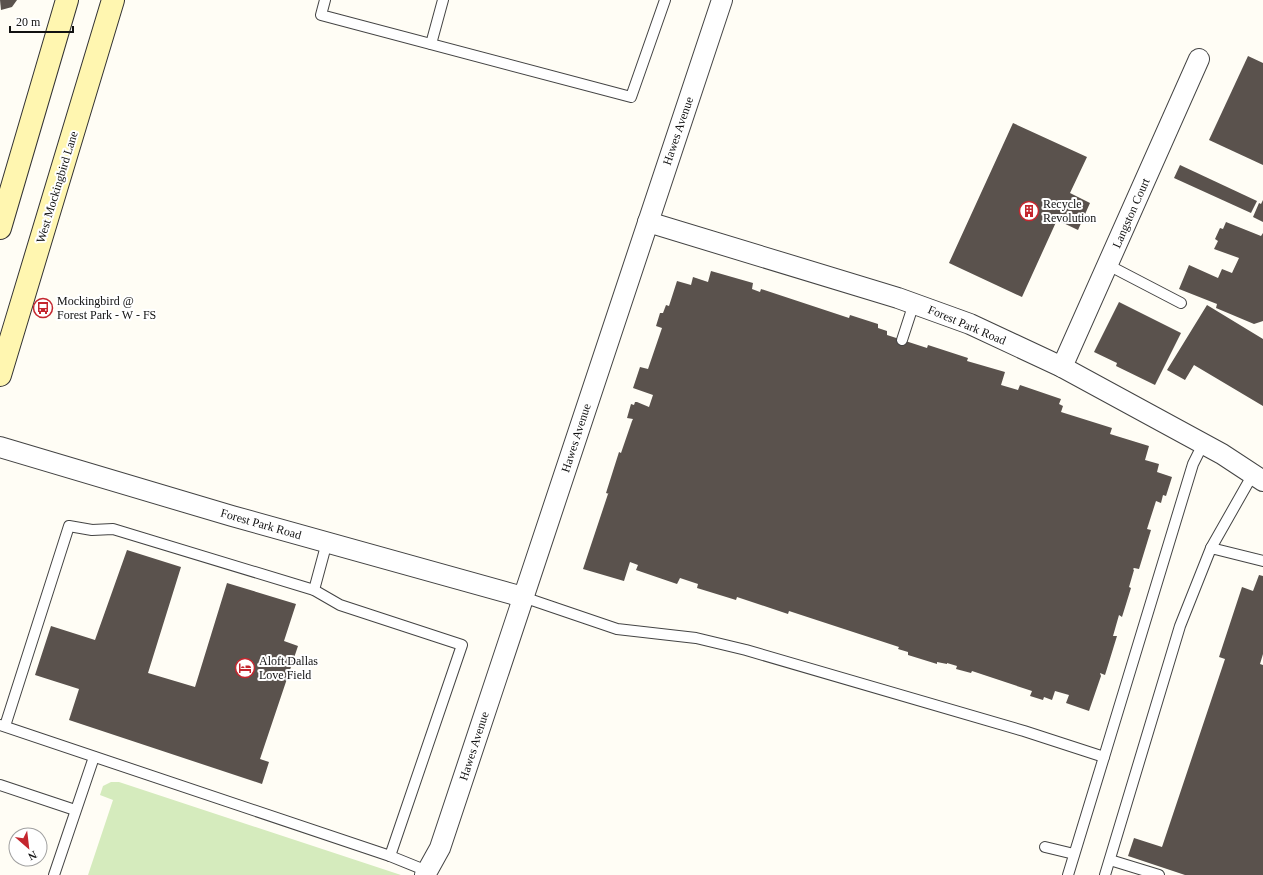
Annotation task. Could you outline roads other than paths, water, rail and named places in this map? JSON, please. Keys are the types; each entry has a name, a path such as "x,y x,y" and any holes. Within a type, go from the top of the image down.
{"main road":[{"path":"0,228 67,0"},
{"name":"West Mockingbird Lane","path":"0,375 113,0"}],"street":[{"name":"Hawes Avenue","path":"431,874 722,0"},
{"name":"Langston Court","path":"1062,368 1199,59"},
{"name":"Forest Park Road","path":"648,222 914,303 970,324 1062,368 1222,454 1258,478"},
{"name":"Forest Park Road","path":"0,447 225,514 523,597"}],"lane":[{"path":"325,0 321,15 631,97 665,0"},
{"path":"431,44 443,0"},
{"path":"1108,266 1181,303"},
{"path":"902,340 914,303"},
{"path":"1068,875 1193,464 1203,444"},
{"path":"1105,875 1180,626 1211,548 1258,478"},
{"path":"390,856 462,645 340,605 314,590 113,528 92,530 69,526 2,726 390,856 431,874"},
{"path":"314,590 327,542"},
{"path":"1211,548 1263,561"},
{"path":"523,597 617,629 696,638 753,652 1024,731 1104,757"},
{"path":"54,875 94,757"},
{"path":"0,784 75,810"},
{"path":"1045,847 1074,854"},
{"path":"1110,860 1159,875"}],"place":[{"name":"Recycle Revolution","path":"1029,211"},
{"name":"Mockingbird @ Forest Park - W - FS","path":"43,308"},
{"name":"Aloft Dallas Love Field","path":"245,668"}]}
